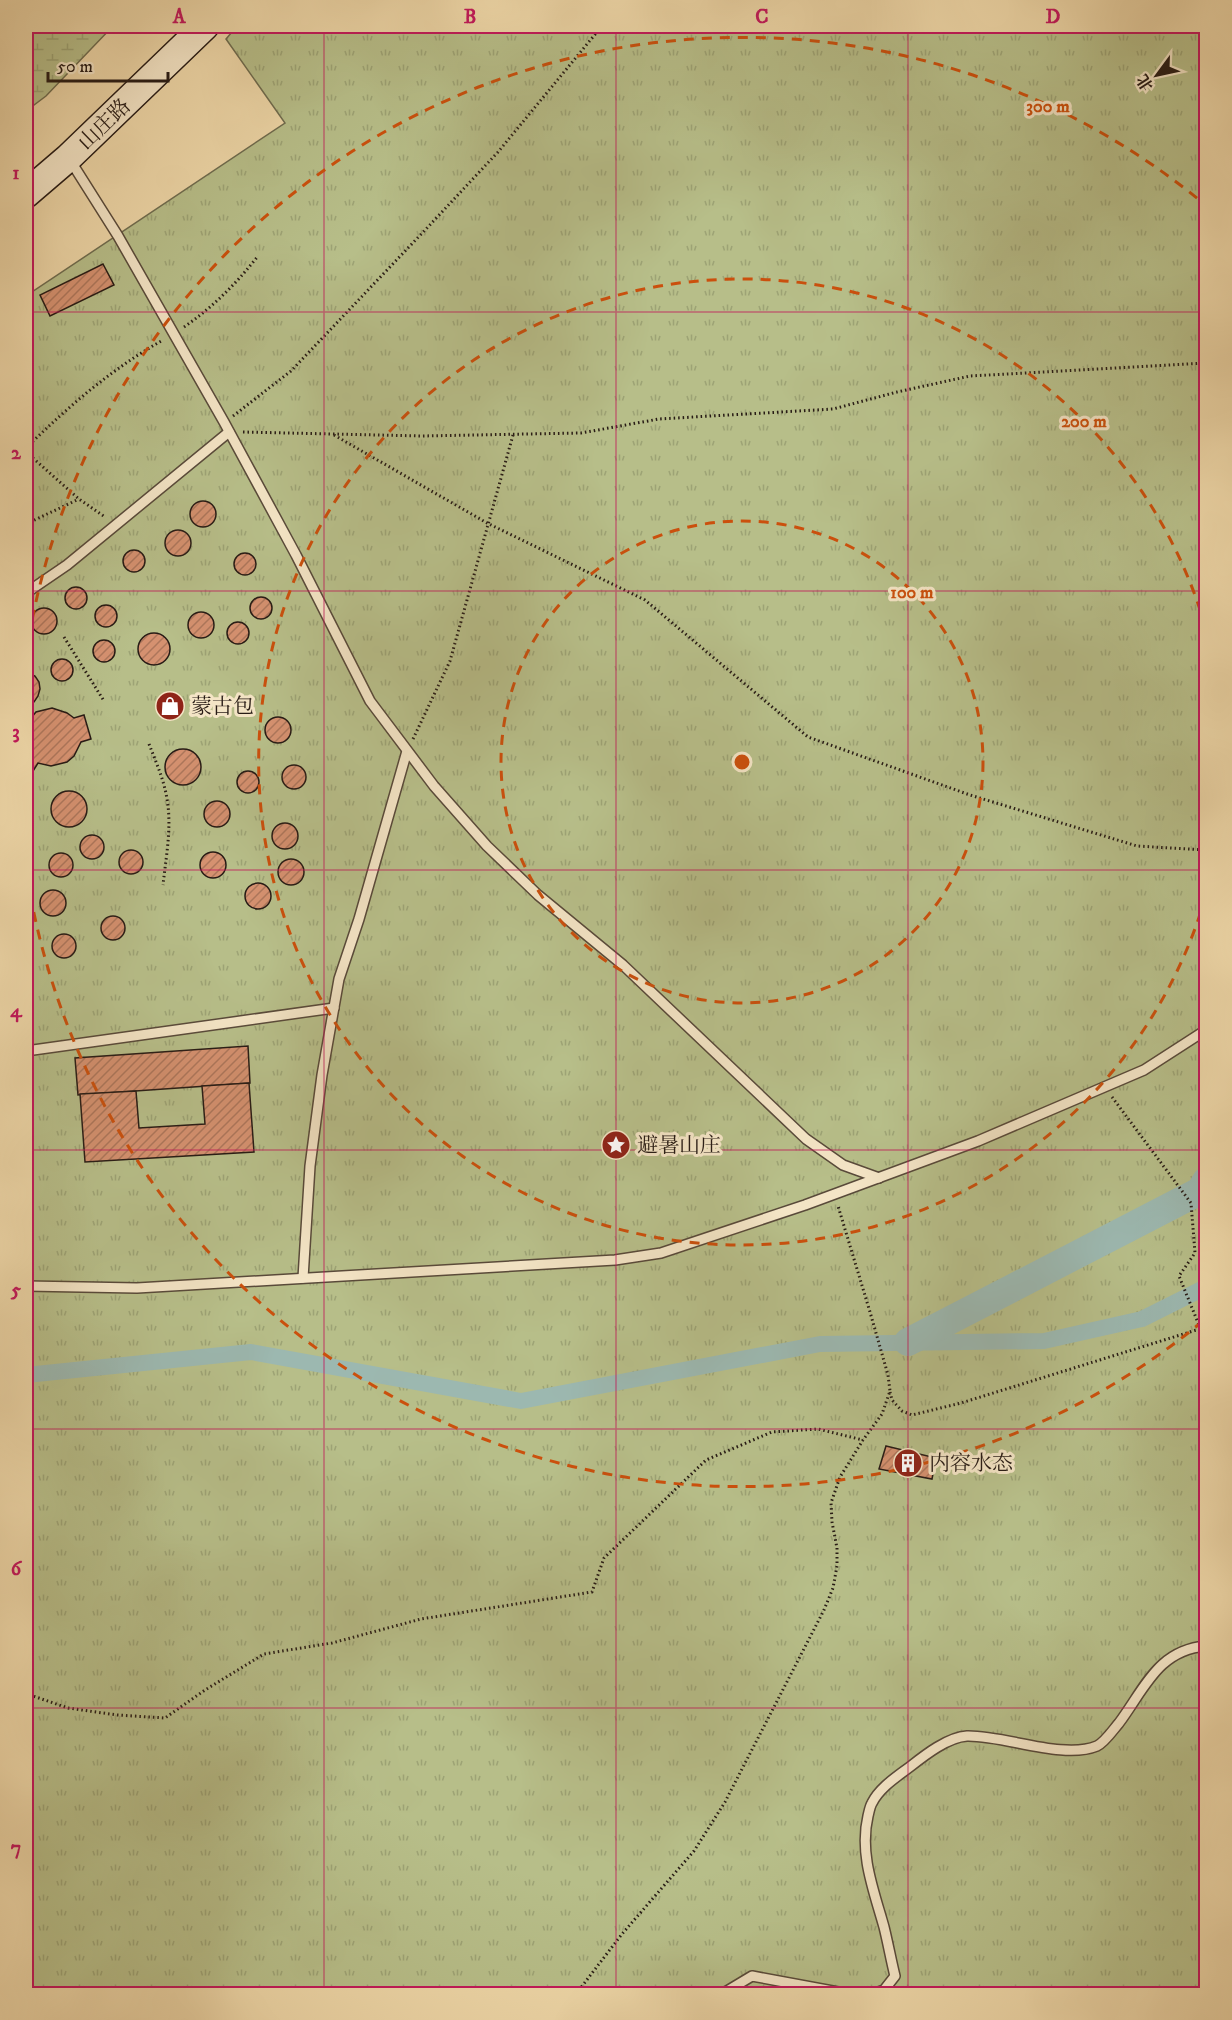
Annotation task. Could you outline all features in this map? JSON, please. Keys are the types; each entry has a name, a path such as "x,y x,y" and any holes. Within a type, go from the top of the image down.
{"main road":[{"name":"山庄路","path":"26,194 68,158 205,26"}],"lane":[{"path":"68,158 118,236 230,432 370,701 434,786 487,846 538,895 623,964 806,1139 843,1165 879,1178"},
{"path":"26,593 68,565 230,432"},
{"path":"303,1278 310,1166 322,1076 339,978 359,919 407,752"},
{"path":"26,1051 334,1008"},
{"path":"26,1286 137,1288 615,1260 661,1253 834,1194 978,1141 1144,1070 1206,1030"},
{"path":"873,1995 884,1990 895,1976 870,1884 866,1853 866,1827 871,1803 889,1783 935,1748 965,1736 1072,1751 1098,1746 1113,1732 1153,1672 1170,1657 1180,1652 1191,1647 1206,1646"},
{"path":"722,1995 752,1976 849,1995"}],"path":[{"path":"224,422 291,371 498,152 602,26"},
{"path":"116,525 80,499 26,450 68,406 103,378 205,313 237,283 258,256"},
{"path":"230,432 422,436 580,433 659,419 832,409 970,376 1206,363"},
{"path":"333,434 487,523 645,600 808,737 970,795 1137,846 1206,850"},
{"path":"407,752 450,661 513,435"},
{"path":"26,524 80,499"},
{"path":"64,637 105,701"},
{"path":"149,744 159,769 167,800 168,832 164,885"},
{"path":"1105,1088 1191,1203 1195,1253 1179,1276 1201,1330"},
{"path":"834,1194 870,1312 888,1376 892,1400 902,1411 912,1415 961,1403 1206,1327"},
{"path":"576,1995 622,1934 694,1851 725,1802 819,1620 833,1588 837,1548 831,1503 840,1477 882,1414 890,1391"},
{"path":"26,1700 33,1696 68,1708 117,1715 165,1718 264,1654 332,1643 421,1619 592,1592 604,1558 706,1460 772,1432 818,1429 863,1440"}],"green space":[{"path":"26,26 113,26 46,96 26,111"},
{"name":"避暑山庄","path":"237,26 1206,26 1206,1994 26,1994 26,296 285,123 226,39"}],"building":[{"path":"103,264 114,285 50,316 40,295"},
{"path":"203,501 212,505 216,514 212,523 203,527 194,523 190,514 194,505"},
{"path":"178,530 187,534 191,543 187,552 178,556 169,552 165,543 169,534"},
{"path":"134,550 142,553 145,561 142,569 134,572 126,569 123,561 126,553"},
{"path":"245,553 253,556 256,564 253,572 245,575 237,572 234,564 237,556"},
{"path":"76,587 84,590 87,598 84,606 76,609 68,606 65,598 68,590"},
{"path":"257,597 265,597 272,604 272,612 265,619 257,619 250,612 250,604"},
{"path":"106,605 114,608 117,616 114,624 106,627 98,624 95,616 98,608"},
{"path":"44,608 53,612 57,621 53,630 44,634 35,630 31,621 35,612"},
{"path":"201,612 210,616 214,625 210,634 201,638 192,634 188,625 192,616"},
{"path":"238,622 246,625 249,633 246,641 238,644 230,641 227,633 230,625"},
{"path":"154,633 165,638 170,649 165,660 154,665 143,660 138,649 143,638"},
{"path":"104,640 112,643 115,651 112,659 104,662 96,659 93,651 96,643"},
{"path":"62,659 70,662 73,670 70,678 62,681 54,678 51,670 54,662"},
{"path":"26,672 35,676 40,689 34,702 27,705 26,705"},
{"path":"52,708 74,718 84,715 91,739 81,742 74,756 67,762 51,766 38,763 33,771 26,765 26,724 36,712"},
{"path":"278,717 287,721 291,730 287,739 278,743 269,739 265,730 269,721"},
{"path":"183,749 196,754 201,767 196,780 183,785 170,780 165,767 170,754"},
{"path":"294,765 303,768 306,777 303,786 294,789 285,786 282,777 285,768"},
{"path":"248,771 256,774 259,782 256,790 248,793 240,790 237,782 240,774"},
{"path":"69,791 82,796 87,809 82,822 69,827 56,822 51,809 56,796"},
{"path":"217,801 226,805 230,814 226,823 217,827 208,823 204,814 208,805"},
{"path":"285,823 294,827 298,836 294,845 285,849 276,845 272,836 276,827"},
{"path":"92,835 97,836 103,842 103,852 97,858 92,859 87,858 81,852 80,847 81,842 87,836"},
{"path":"131,850 136,851 142,857 142,867 136,873 131,874 126,873 120,867 119,862 120,857 126,851"},
{"path":"213,852 222,856 226,865 222,874 213,878 204,874 200,865 204,856"},
{"path":"61,853 66,854 72,860 72,870 66,876 61,877 56,876 50,870 49,865 50,860 56,854"},
{"path":"291,859 300,863 304,872 300,881 291,885 282,881 278,872 282,863"},
{"path":"258,883 267,887 271,896 267,905 258,909 249,905 245,896 249,887"},
{"path":"53,890 62,894 66,903 62,912 53,916 44,912 40,903 44,894"},
{"path":"113,916 118,917 124,923 124,933 118,939 113,940 108,939 102,933 101,928 102,923 108,917"},
{"path":"64,934 69,935 75,941 75,951 69,957 64,958 59,957 53,951 52,946 53,941 59,935"},
{"path":"248,1046 250,1083 78,1095 75,1058"},
{"path":"249,1083 254,1152 85,1162 80,1094 136,1091 139,1128 205,1124 202,1086"},
{"name":"内容水态","path":"886,1446 936,1458 932,1479 879,1469"}],"waterway":[{"path":"908,1342 1200,1191 1206,1181"},
{"path":"26,1375 251,1352 521,1401 820,1344 1044,1341 1142,1319 1206,1287"}],"place":[{"name":"蒙古包","path":"170,706"},
{"name":"避暑山庄","path":"616,1145"},
{"name":"内容水态","path":"908,1463"}]}
